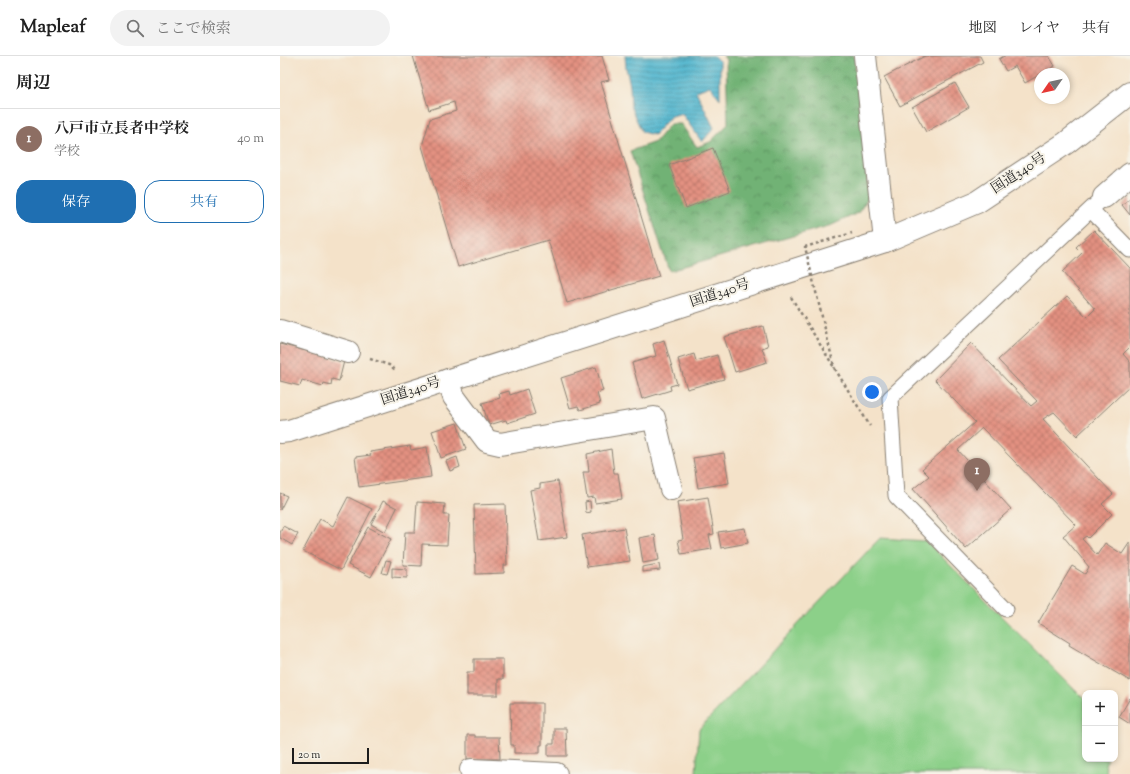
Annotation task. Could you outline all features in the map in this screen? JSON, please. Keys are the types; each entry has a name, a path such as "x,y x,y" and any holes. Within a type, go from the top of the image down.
{"main road":[{"path":"865,56 885,241"},
{"name":"国道340号","path":"280,432 289,431 885,241 978,202 1066,143 1130,94"},
{"path":"1097,204 1130,174"},
{"path":"280,331 348,352"},
{"path":"448,380 454,397 487,441 500,444 654,418 671,490"},
{"path":"471,770 556,774"}],"lane":[{"path":"1006,609 896,496 890,398 1097,204 1130,250"}],"path":[{"path":"836,370 805,247 852,233"},
{"path":"787,292 872,429 892,426"},
{"path":"348,352 389,366 401,373"}],"green space":[{"path":"723,56 854,56 869,197 858,213 832,225 669,271 630,151 655,142 670,124 681,124 697,147 710,142 728,124 726,60"},
{"path":"880,538 926,541 1082,697 1082,762 1106,762 1105,764 1107,774 696,774 699,729"}],"water":[{"path":"625,56 714,56 720,62 720,99 710,86 696,91 714,128 702,142 682,114 671,116 654,135 642,132 631,108 630,85"}],"building":[{"path":"413,56 602,56 609,80 601,82 659,276 567,303 548,240 458,267 422,146 430,119 456,111 454,102 429,110"},
{"path":"925,56 980,56 983,62 900,106 884,77"},
{"path":"1004,56 1049,56 1055,66 1051,68 1034,68 1034,78 1025,83 1015,66 1006,71 999,59"},
{"path":"955,83 969,107 926,132 912,107"},
{"path":"713,148 730,191 686,208 669,165"},
{"path":"1130,198 1130,215 1122,205"},
{"path":"1094,230 1130,268 1130,347 1123,354 1130,362 1130,386 1077,436 1054,412 1043,419 1113,494 1102,504 1112,514 1088,538 1086,536 1082,539 1097,555 1105,543 1122,554 1130,542 1130,681 1069,645 1070,643 1038,623 1072,566 1085,574 1089,567 1063,536 1076,525 982,428 958,450 1011,509 966,549 913,489 929,476 922,469 975,422 935,380 971,343 1031,406 1037,401 998,360 1067,296 1087,317 1095,309 1062,272 1082,253 1076,247"},
{"path":"763,326 768,346 762,348 767,362 735,372 724,337"},
{"path":"664,340 677,384 670,386 671,390 642,399 632,363 656,356 653,344"},
{"path":"280,344 344,361 339,381 332,379 331,385 324,383 323,386 302,380 300,386 280,381"},
{"path":"694,354 696,361 717,355 724,379 687,389 678,359"},
{"path":"596,367 603,391 597,393 600,404 580,410 578,406 570,408 561,378"},
{"path":"527,389 535,414 507,423 506,420 489,425 482,403 500,398 499,394 509,391 510,395"},
{"path":"457,423 466,449 441,458 432,431"},
{"path":"410,446 411,450 427,447 431,477 359,487 355,457 371,455 370,452"},
{"path":"611,449 614,473 618,473 622,499 595,503 594,497 587,498 583,472 589,472 587,454"},
{"path":"724,453 729,483 698,488 693,458"},
{"path":"457,457 460,467 450,471 446,461"},
{"path":"558,481 567,537 539,541 530,490 540,488 540,484"},
{"path":"280,493 287,496 280,510"},
{"path":"348,497 372,509 341,570 303,551 320,519 333,526"},
{"path":"708,497 714,534 709,535 712,549 681,554 678,540 683,539 677,502"},
{"path":"383,501 397,508 385,532 371,524"},
{"path":"590,501 591,512 586,513 585,502"},
{"path":"417,502 445,504 444,515 449,515 447,545 422,544 421,566 403,565 405,532 415,532"},
{"path":"505,504 507,565 504,565 504,573 476,574 474,505"},
{"path":"283,526 298,534 292,545 280,538 280,533"},
{"path":"368,527 391,539 371,577 348,565"},
{"path":"624,528 630,561 587,567 582,535"},
{"path":"745,528 748,543 721,548 718,532"},
{"path":"655,535 659,560 643,563 639,538"},
{"path":"386,560 391,561 387,574 382,573"},
{"path":"659,564 660,570 642,572 642,567"},
{"path":"392,568 407,569 407,578 392,577"},
{"path":"474,659 503,659 503,679 498,679 498,695 467,695 467,672 474,672"},
{"path":"1130,698 1130,724 1119,717"},
{"path":"510,703 542,703 542,745 540,745 540,753 514,753 514,745 511,745"},
{"path":"554,728 566,728 567,756 548,756 548,744 554,744"},
{"path":"467,735 475,735 475,737 499,737 500,759 467,759"}],"place":[{"name":"八戸市立長者中学校","path":"977,491"}]}
